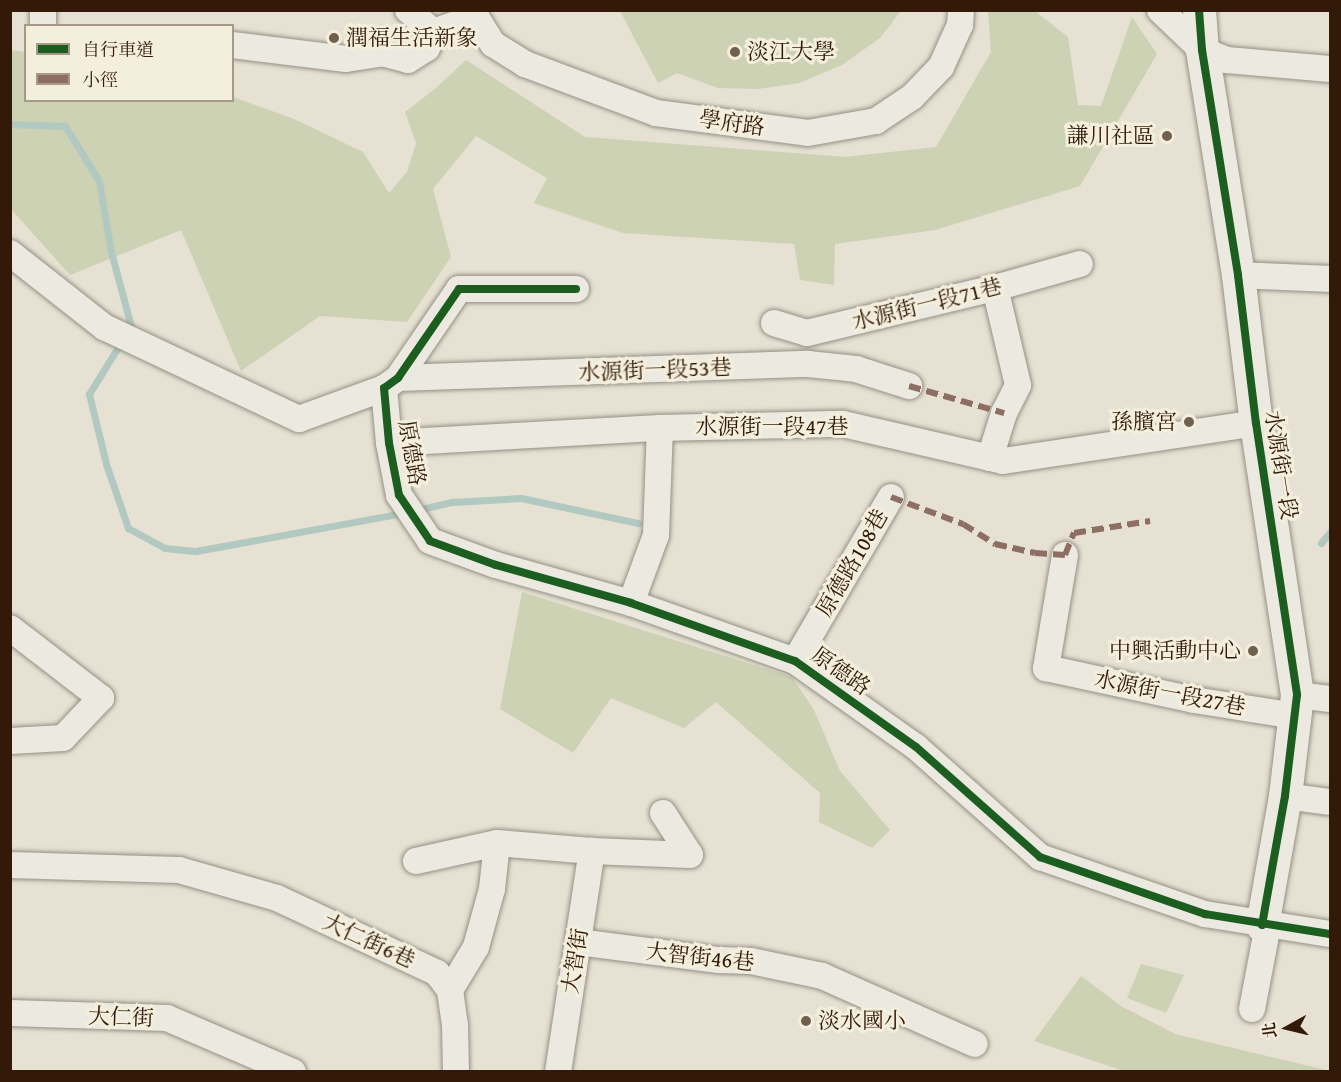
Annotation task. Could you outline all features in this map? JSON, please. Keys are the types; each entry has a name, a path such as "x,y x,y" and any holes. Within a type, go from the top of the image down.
{"street":[{"path":"408,10 433,32"},
{"name":"學府路","path":"476,14 494,44 525,64 656,112 808,134 876,121 912,97 941,67 960,25 961,10"},
{"path":"1160,10 1202,50 1227,60 1330,69"},
{"name":"水源街一段","path":"1199,10 1202,50 1238,275 1256,423 1296,705 1285,796 1265,925"},
{"path":"234,45 346,59 382,52 408,60 427,48 433,32 476,14"},
{"name":"水源街一段53巷","path":"10,253 104,327 299,419 391,383 808,364 856,369 909,386"},
{"name":"水源街一段71巷","path":"807,333 995,288 1080,264"},
{"path":"1238,275 1330,279"},
{"path":"990,458 1004,413 1018,385 995,288"},
{"path":"391,383 459,289 576,289"},
{"path":"774,323 807,333 808,364"},
{"name":"原德路","path":"391,383 389,442 399,495 430,541 496,565 632,603 795,661 916,747 1040,857 1206,914 1330,934"},
{"name":"水源街一段47巷","path":"389,442 660,428 843,424 1003,461 1256,423"},
{"path":"632,603 656,535 660,428"},
{"name":"原德路108巷","path":"795,661 891,497"},
{"name":"水源街一段27巷","path":"1065,555 1046,668 1194,700 1296,705 1330,699"},
{"path":"10,628 101,698 63,738 10,741"},
{"path":"1285,796 1330,801"},
{"path":"416,861 497,843 592,851 669,852 690,855 663,813"},
{"path":"456,1071 455,1025 450,990 476,947 492,889 497,843"},
{"name":"大智街","path":"558,1071 592,851"},
{"name":"大仁街6巷","path":"10,865 179,870 277,898 437,973 450,990"},
{"path":"1252,1009 1265,925"},
{"name":"大智街46巷","path":"578,942 719,960 751,961 822,976 975,1044"},
{"name":"大仁街","path":"10,1013 166,1018 293,1071"}],"green space":[{"path":"620,11 901,11 880,38 842,65 799,83 758,89 718,88 677,73 658,83"},
{"path":"988,11 1035,11 1068,37 1078,105 1101,106 1132,17 1157,54 1080,186 935,230 835,244 834,285 800,280 794,244 623,233 534,203 547,178 476,136 433,189 451,257 407,322 320,316 241,371 181,230 70,275 11,209 11,50 24,52 24,102 234,102 234,97 294,119 363,152 389,193 407,172 416,143 405,112 436,88 466,60 585,137 845,157 936,147 991,52"},
{"path":"522,592 792,677 814,710 840,771 890,830 872,848 819,822 820,793 716,702 684,728 611,698 573,753 500,709"},
{"path":"1141,964 1184,975 1166,1013 1127,998"},
{"path":"1081,976 1121,1006 1175,1034 1330,1071 1124,1071 1034,1041"}],"waterway":[{"path":"10,124 65,126 99,181 111,252 131,326 89,394 106,464 128,528 165,548 196,551 404,513"},
{"path":"417,510 453,502 521,498 638,523"},
{"path":"1321,543 1330,532"}],"marked path":[{"path":"909,386 1004,413"},
{"path":"891,497 963,524 995,544 1035,553 1065,555 1074,533 1150,521"}],"cycle path":[{"path":"1199,10 1202,50 1238,275 1256,423 1297,695 1285,796 1262,925"},
{"path":"576,289 459,289 398,378 384,388 389,443 399,495 430,541 496,565 631,603 795,661 916,747 1040,857 1205,914 1330,934"}],"place":[{"name":"潤福生活新象","path":"334,38"},
{"name":"淡江大學","path":"735,52"},
{"name":"謙川社區","path":"1167,136"},
{"name":"孫臏宮","path":"1189,422"},
{"name":"中興活動中心","path":"1253,651"},
{"name":"淡水國小","path":"806,1021"}]}
